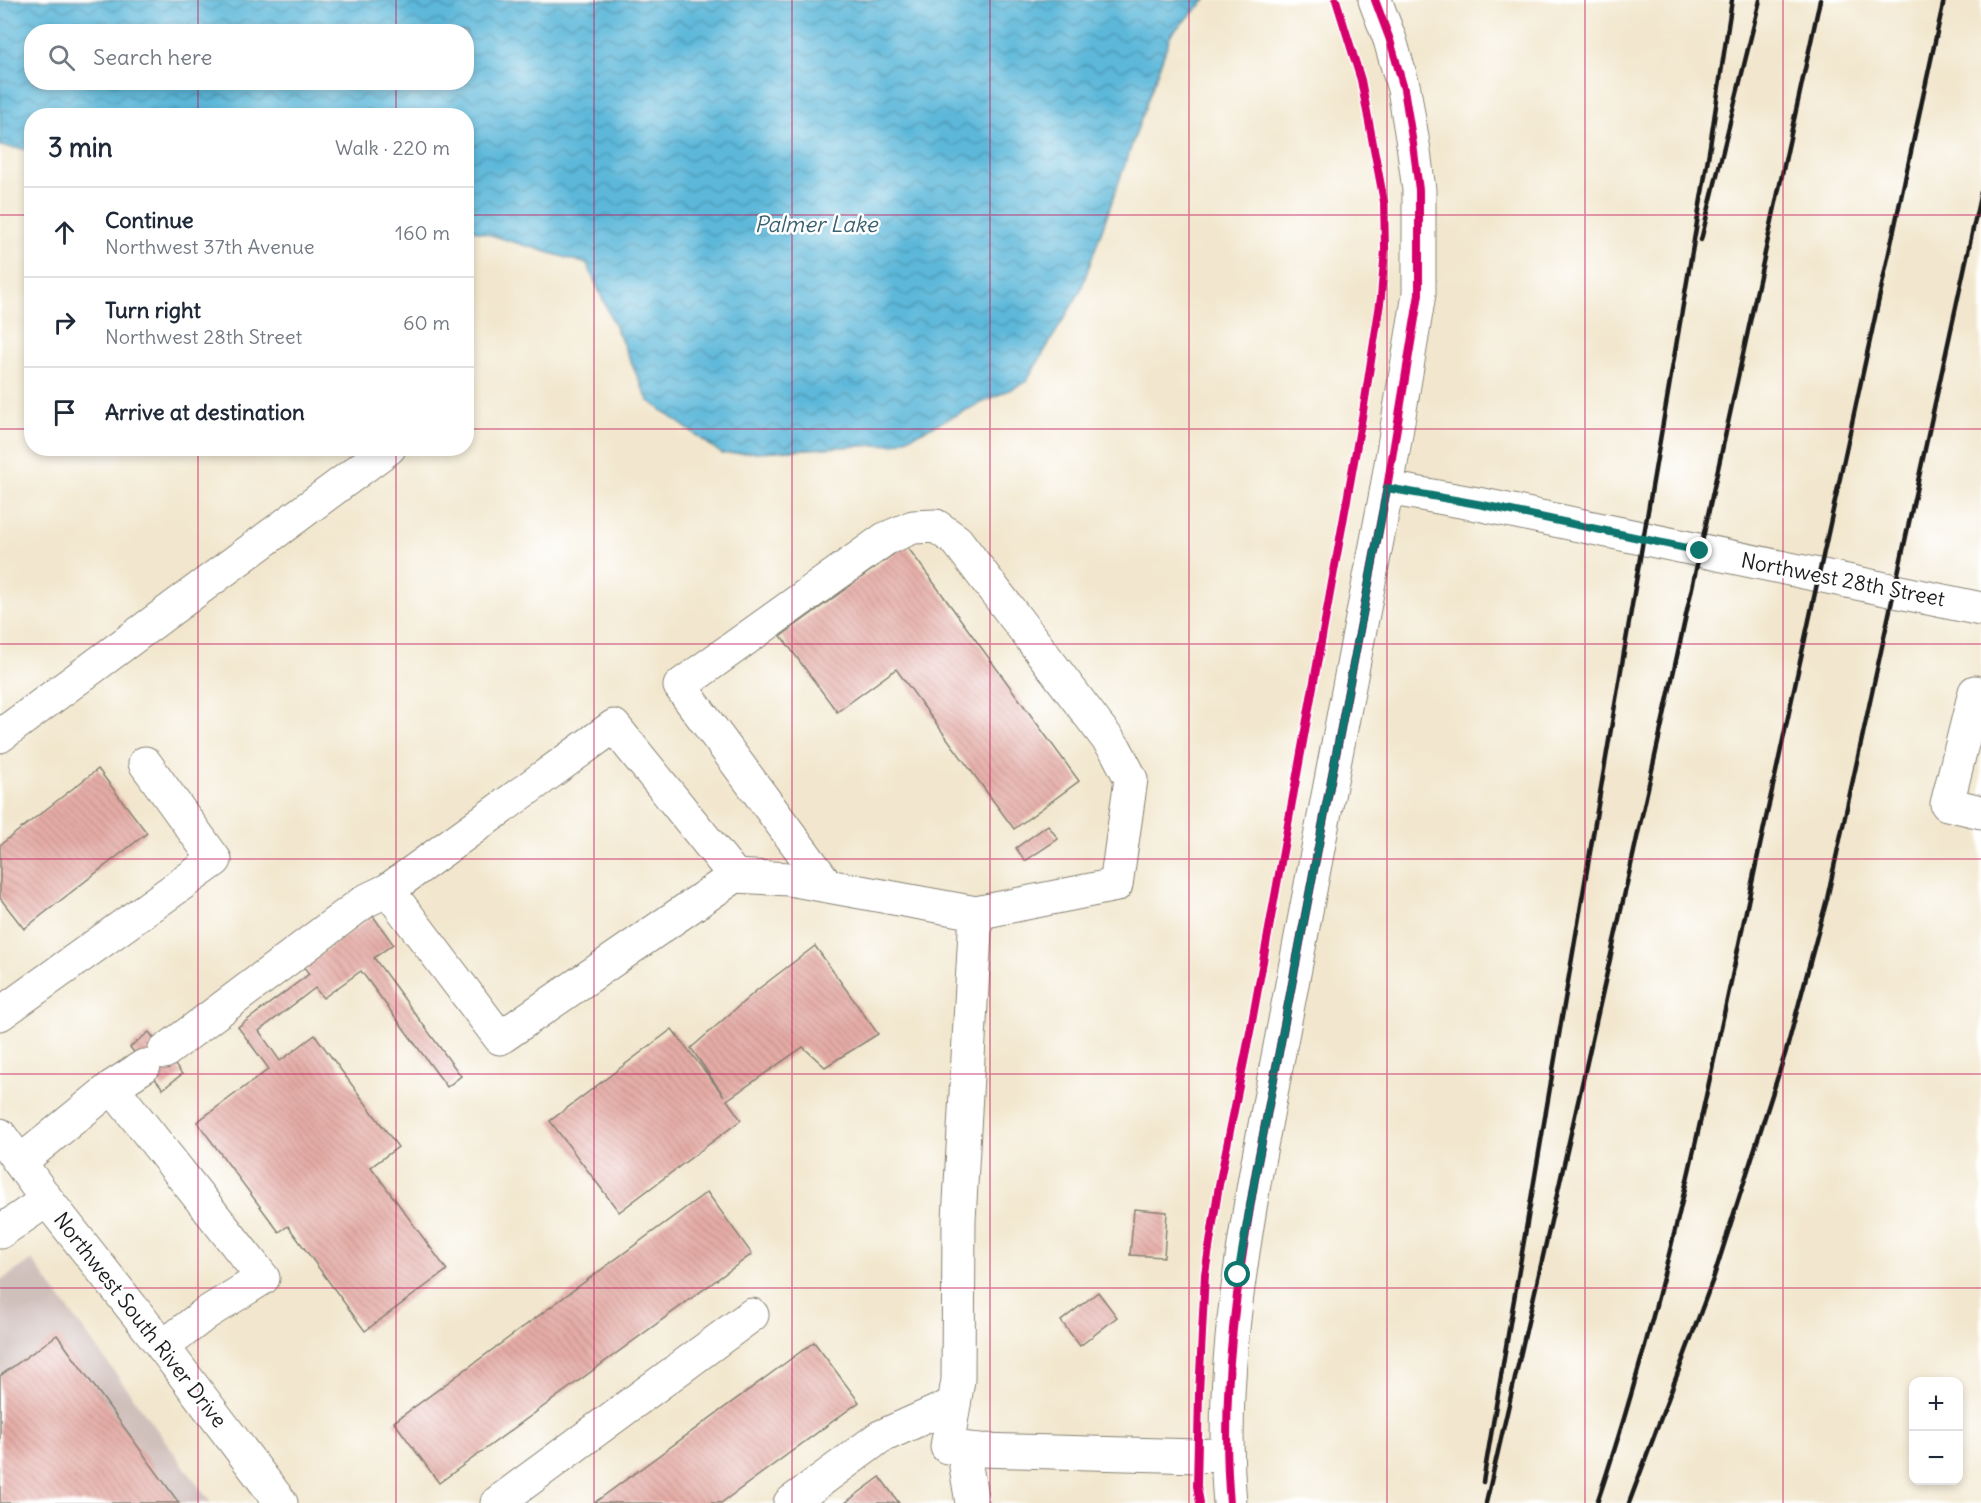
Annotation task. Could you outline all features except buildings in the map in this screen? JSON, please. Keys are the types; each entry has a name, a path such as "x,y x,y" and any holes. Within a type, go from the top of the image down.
{"street":[{"path":"1230,1503 1227,1454 1231,1334 1238,1275 1387,488 1419,294 1419,190 1404,89 1390,39 1375,0"},
{"path":"0,736 378,456"},
{"name":"Northwest 28th Street","path":"1387,488 1483,505 1981,609"},
{"path":"388,890 500,1038 735,876 789,879 976,913 1116,885 1131,779 1116,750 964,550 957,541 936,526 914,527 885,539 680,686 827,885"},
{"path":"1981,694 1975,692 1947,804 1981,812"},
{"path":"20,1162 112,1087 154,1059 365,901 388,890 614,726 735,876"},
{"path":"0,1014 215,860 145,763"},
{"path":"976,913 959,1220 958,1380 947,1447 1198,1456 1227,1454"},
{"path":"112,1087 263,1278 205,1314 163,1347"},
{"name":"Northwest South River Drive","path":"0,1135 47,1200 163,1347 281,1503"},
{"path":"0,1232 47,1200"},
{"path":"497,1503 752,1315"},
{"path":"790,1503 880,1437 954,1404"},
{"path":"963,1448 972,1503"}],"shaded area":[{"path":"32,1260 211,1503 0,1503 0,1281"}],"water":[{"name":"Palmer Lake","path":"0,0 1206,0 1171,34 1080,292 1026,382 895,444 722,454 648,400 587,264 474,230 474,108 24,108 24,149 0,146"}],"railway":[{"path":"1483,1482 1710,146 1732,0"},
{"path":"1701,240 1760,0"},
{"path":"1486,1503 1614,940 1820,0"},
{"path":"1597,1503 1647,1340 1688,1174 1944,0"},
{"path":"1629,1503 1713,1279 1787,1048 1827,899 1981,192"}],"cycle path":[{"path":"1200,1503 1197,1486 1199,1393 1205,1274 1219,1185 1252,1022 1363,412 1381,297 1385,249 1384,202 1361,80 1336,0"},
{"path":"1230,1503 1227,1461 1229,1378 1243,1255 1256,1172 1387,488 1419,294 1419,190 1413,144 1404,89 1390,40 1375,0"}],"route":[{"path":"1238,1275 1387,488 1483,505 1700,551"}]}
